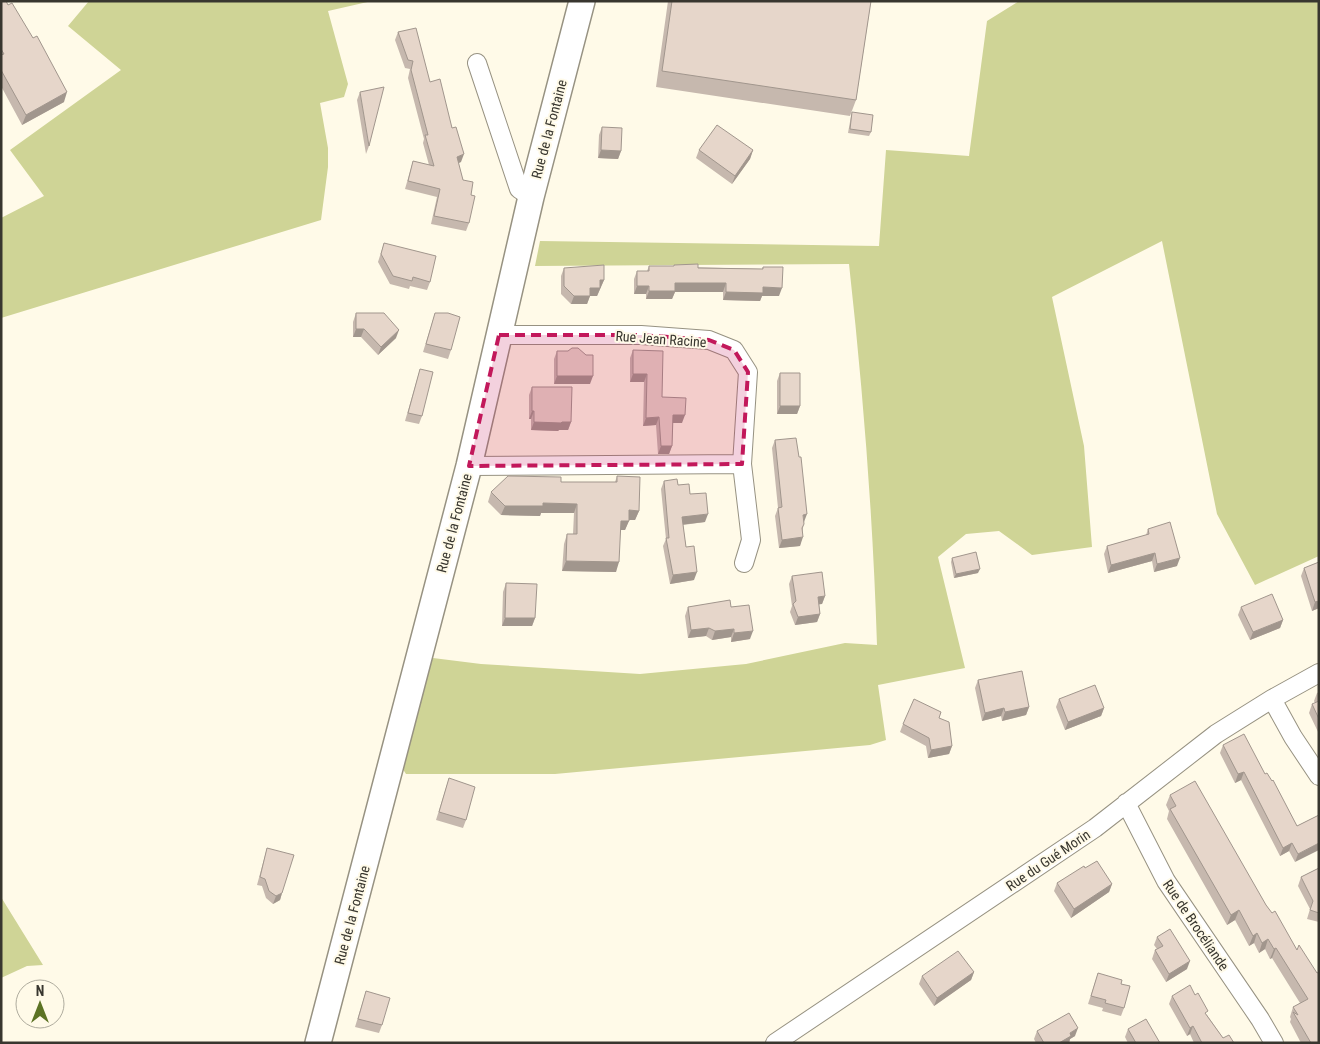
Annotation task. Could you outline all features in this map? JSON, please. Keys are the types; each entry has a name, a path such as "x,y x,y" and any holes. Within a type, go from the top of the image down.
{"street":[{"name":"Rue de la Fontaine","path":"318,1043 469,466 532,196 582,1"},
{"path":"477,63 519,189 532,196"},
{"name":"Rue Jean Racine","path":"499,335 641,335 709,340 734,350 748,372 742,464 751,540 744,563"},
{"path":"469,466 742,464"},
{"name":"Rue du Gué Morin","path":"775,1043 1095,828 1216,734 1319,674"},
{"path":"1272,700 1293,737 1319,776"},
{"name":"Rue de Brocéliande","path":"1126,803 1166,881 1274,1043"}],"highlighted area":[{"path":"499,335 641,335 709,340 734,350 748,372 742,464 469,466"}],"green space":[{"path":"89,1 372,1 328,11 348,84 344,97 320,103 328,148 328,167 321,220 1,318 1,218 44,196 10,150 121,70 68,26"},
{"path":"1019,1 1319,1 1319,556 1255,585 1217,514 1162,241 1052,297 1084,446 1092,547 1032,555 999,531 966,534 938,557 965,668 878,685 886,740 870,745 555,774 406,774 399,763 425,657 481,664 640,674 746,664 845,643 877,645 867,454 849,264 535,266 540,241 879,246 886,150 969,156 987,21"},
{"path":"1,897 43,965 27,966 1,978"}],"building":[{"path":"1,1 6,1 8,5 12,3 33,38 37,36 67,92 26,115 1,70 1,55 4,54 1,49"},
{"path":"672,1 871,1 856,100 662,71"},
{"path":"416,28 430,82 440,79 452,128 456,127 464,154 457,157 463,180 473,182 471,195 475,196 469,223 434,216 440,189 408,181 413,161 434,166 425,135 428,135 411,70 413,61 408,60 398,32"},
{"path":"384,87 369,146 360,92"},
{"path":"852,112 873,115 871,132 850,129"},
{"path":"717,125 753,150 735,176 699,150"},
{"path":"602,127 622,128 621,151 601,150"},
{"path":"384,243 436,256 430,282 413,277 412,281 393,276 381,254"},
{"path":"698,264 698,268 763,269 763,267 783,267 782,288 763,287 763,293 726,292 726,283 675,283 675,291 649,291 649,286 637,286 637,271 649,271 649,266"},
{"path":"604,265 604,280 600,280 600,288 590,288 590,296 574,296 564,286 564,268"},
{"path":"356,313 384,313 399,330 381,347 364,329 356,329"},
{"path":"435,313 448,313 460,317 451,350 426,344"},
{"path":"572,348 578,348 586,355 593,355 593,376 557,376 557,351 568,351"},
{"path":"633,350 663,351 662,397 686,398 685,415 673,415 672,446 661,446 659,417 646,418 647,374 633,374"},
{"path":"420,369 433,372 422,416 408,413"},
{"path":"780,373 800,373 800,406 780,406"},
{"path":"532,387 572,387 571,422 534,422"},
{"path":"796,438 799,457 801,457 807,514 803,515 803,537 782,540 778,508 782,507 775,440"},
{"path":"508,476 561,477 561,482 617,482 617,476 640,477 639,511 629,510 629,521 621,521 619,562 566,561 567,534 577,534 577,504 543,503 543,506 505,506 491,492"},
{"path":"677,479 678,485 689,484 690,494 706,493 708,514 682,517 686,547 694,546 697,572 673,575 666,538 669,538 664,481"},
{"path":"1170,522 1180,558 1157,564 1155,553 1111,565 1107,546 1149,534 1148,529"},
{"path":"976,552 980,569 956,574 952,558"},
{"path":"1319,562 1319,601 1315,602 1304,568"},
{"path":"822,572 825,596 818,597 820,614 798,617 793,604 796,601 792,576"},
{"path":"506,583 537,584 535,618 505,618"},
{"path":"1272,594 1283,620 1253,632 1241,607"},
{"path":"730,600 731,607 749,605 753,631 734,633 734,629 715,631 709,628 691,630 688,607"},
{"path":"1022,671 1029,707 1005,712 1004,708 985,713 978,680"},
{"path":"1095,685 1104,708 1068,722 1059,699"},
{"path":"914,699 941,712 939,718 949,722 952,746 931,750 929,738 903,724"},
{"path":"1319,701 1319,719 1312,704"},
{"path":"1244,734 1265,774 1267,773 1273,780 1297,826 1319,815 1319,843 1298,854 1292,843 1283,848 1244,772 1238,774 1223,745"},
{"path":"449,778 475,787 466,820 439,812"},
{"path":"1195,781 1266,905 1272,913 1275,911 1297,950 1299,945 1317,973 1319,972 1319,1043 1311,1043 1293,1012 1298,1015 1293,1007 1308,999 1276,948 1274,949 1268,939 1262,943 1257,933 1253,936 1239,910 1231,915 1170,809 1176,806 1170,795"},
{"path":"267,848 294,855 282,893 276,896 269,891 265,879 260,877"},
{"path":"1097,861 1112,884 1074,909 1057,883 1084,866 1085,868"},
{"path":"1319,868 1319,913 1310,910 1313,901 1301,877"},
{"path":"1170,929 1190,961 1169,974 1155,950 1163,946 1157,937"},
{"path":"958,951 974,972 937,998 922,976"},
{"path":"1098,973 1122,980 1121,984 1130,986 1124,1008 1105,1003 1106,1000 1091,996"},
{"path":"1190,985 1195,995 1198,993 1208,1011 1205,1013 1223,1038 1229,1035 1234,1043 1202,1043 1193,1026 1190,1028 1172,996"},
{"path":"366,991 390,998 382,1025 358,1019"},
{"path":"1069,1013 1078,1028 1070,1033 1071,1036 1059,1043 1044,1043 1037,1031"},
{"path":"1146,1019 1160,1043 1136,1043 1128,1029"}]}
